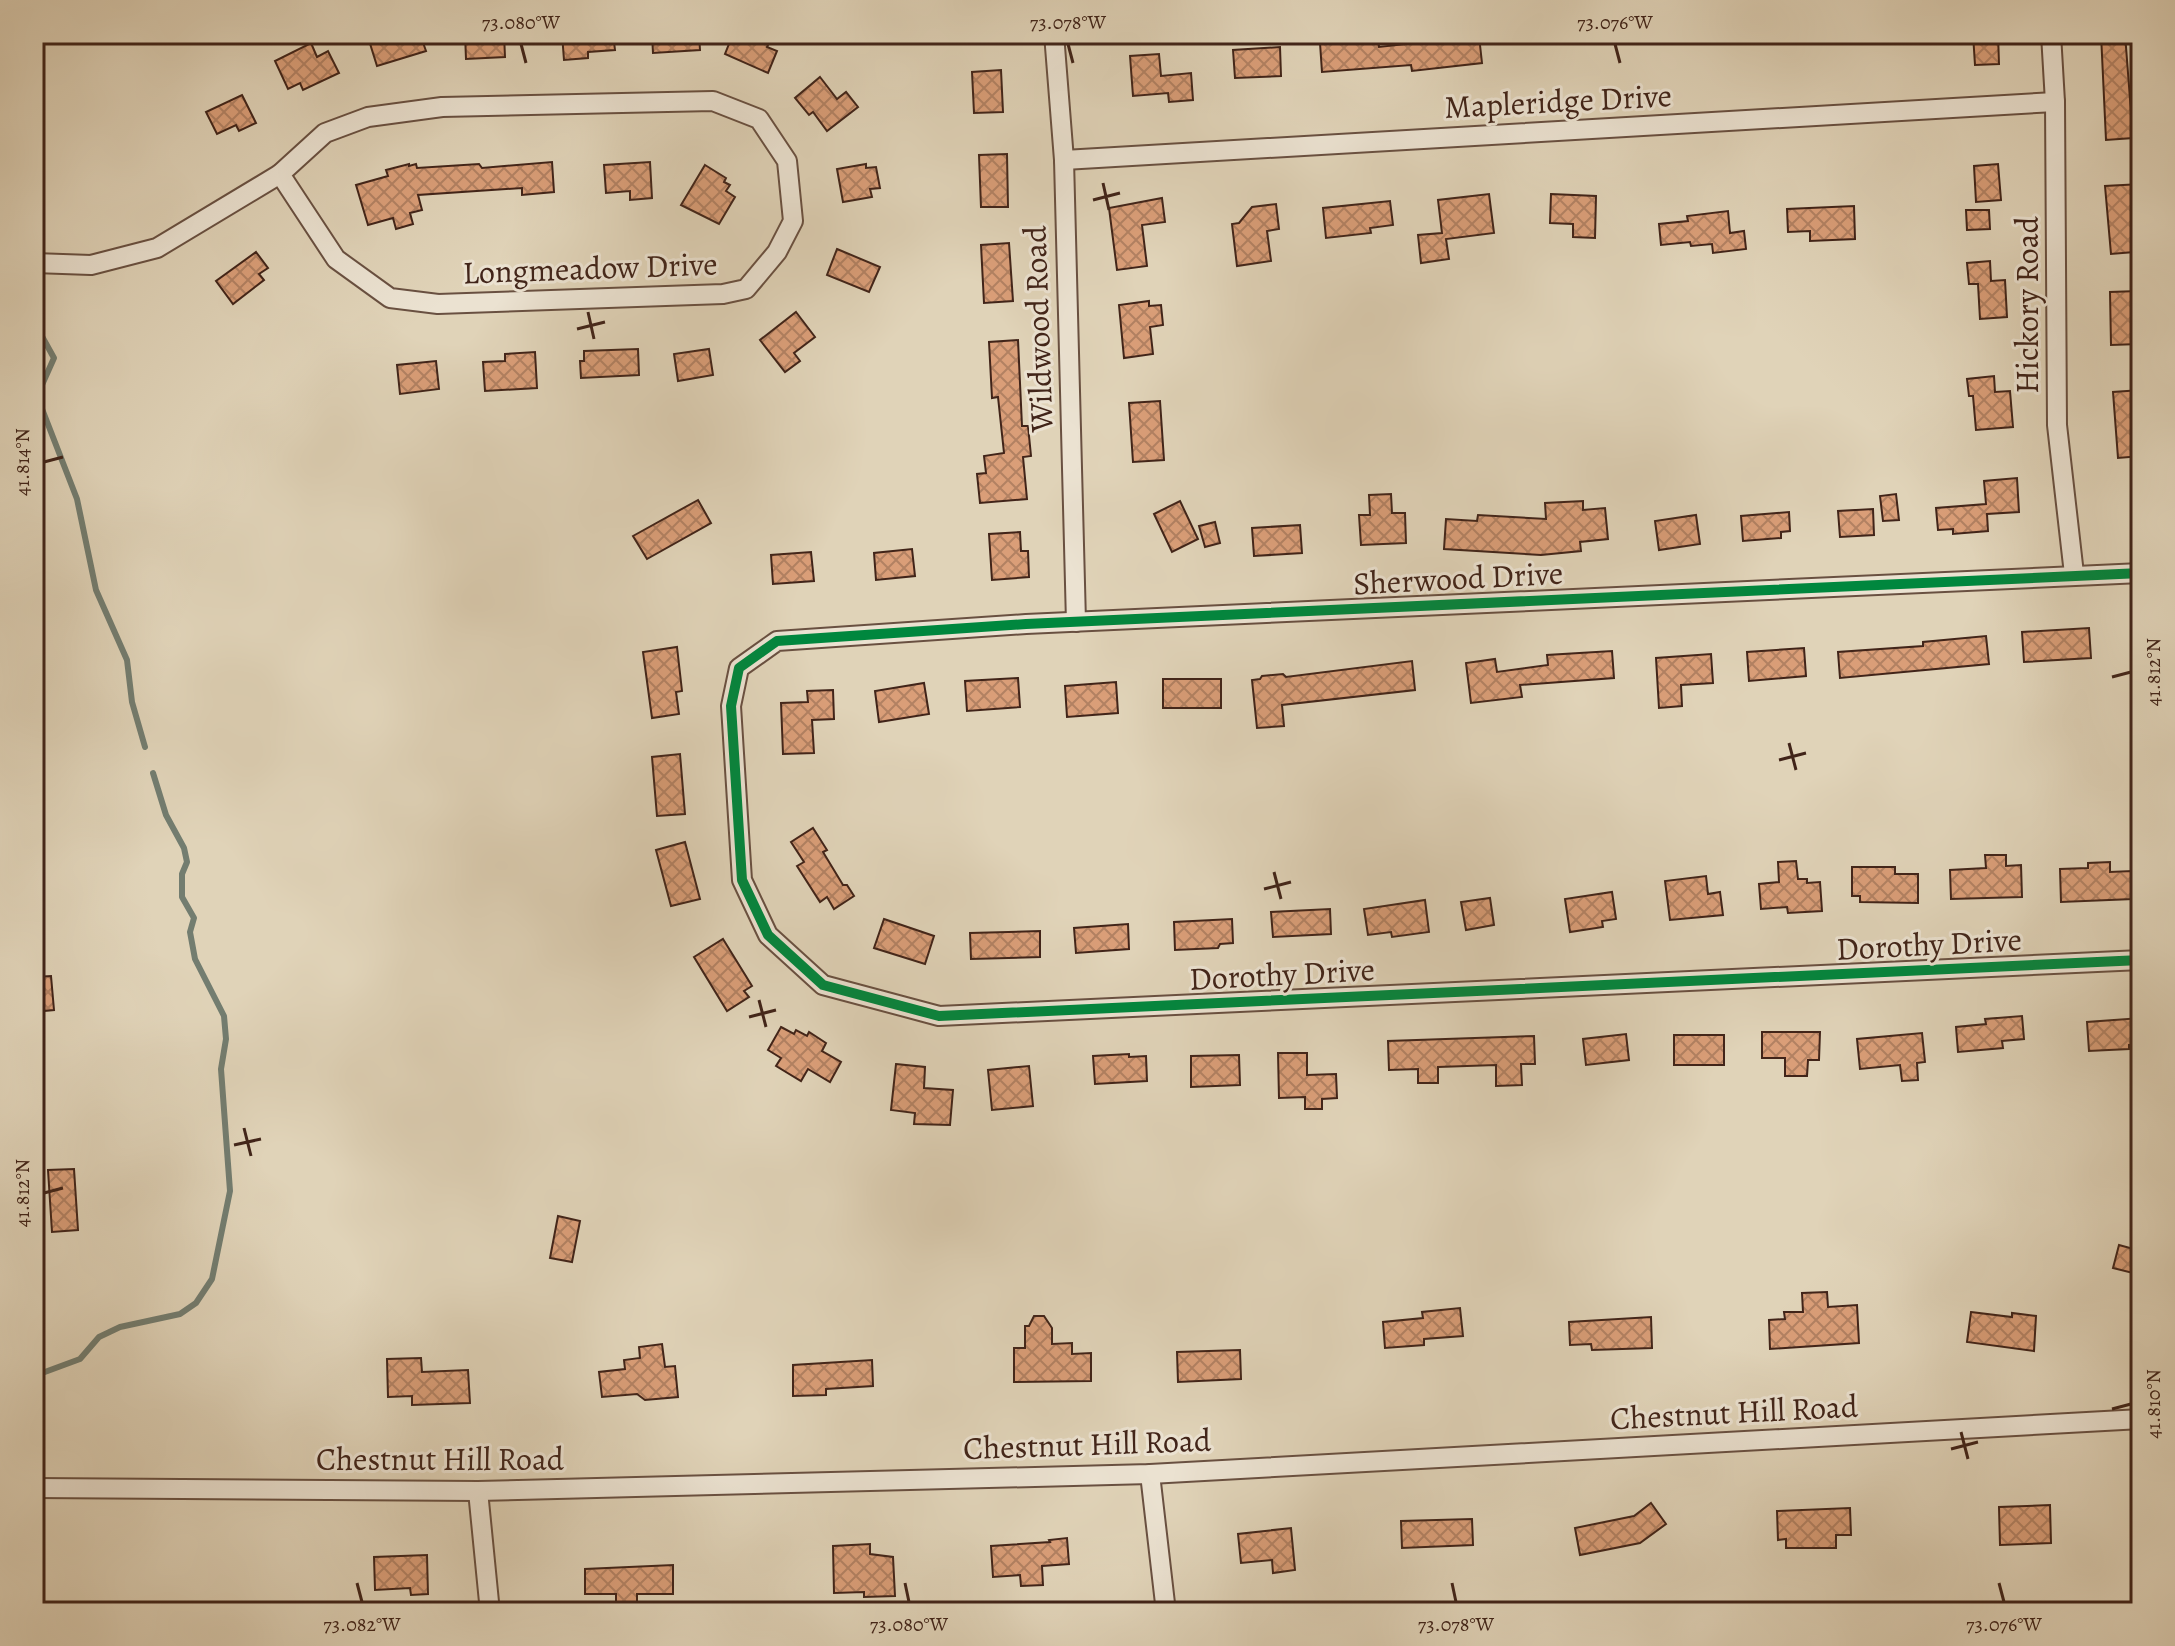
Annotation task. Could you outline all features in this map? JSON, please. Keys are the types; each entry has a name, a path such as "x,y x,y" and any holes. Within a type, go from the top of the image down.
{"street":[{"name":"Wildwood Road","path":"1054,34 1064,160 1076,622"},
{"name":"Hickory Road","path":"2051,34 2055,102 2057,425 2074,574"},
{"name":"Longmeadow Drive","path":"34,263 91,265 157,248 280,174 325,133 368,117 442,107 713,101 759,119 787,161 793,221 777,252 746,289 723,294 438,304 390,298 336,259 280,174"},
{"name":"Mapleridge Drive","path":"1064,160 2055,102"},
{"name":"Sherwood Drive","path":"777,641 1076,622 2141,573"},
{"name":"Dorothy Drive","path":"777,641 739,668 731,706 742,880 768,935 823,985 939,1016 2141,960"},
{"name":"Chestnut Hill Road","path":"34,1488 478,1491 1150,1474 2141,1419"},
{"path":"1150,1474 1166,1612"},
{"path":"478,1491 490,1612"}],"building":[{"path":"367,34 420,34 426,51 377,66"},
{"path":"465,34 504,34 505,57 466,59"},
{"path":"562,34 613,34 615,50 588,52 588,58 564,60"},
{"path":"652,34 699,34 700,50 653,53"},
{"path":"733,34 747,34 769,43 767,47 777,51 768,73 725,54"},
{"path":"1973,34 1998,34 1999,64 1975,65"},
{"path":"2101,34 2125,34 2133,138 2106,140"},
{"path":"1479,36 1482,63 1412,71 1411,65 1322,72 1320,43 1378,38 1379,47"},
{"path":"311,43 317,57 328,51 339,73 303,90 300,83 288,89 275,61"},
{"path":"1280,47 1281,76 1235,78 1233,50"},
{"path":"1159,54 1161,76 1191,73 1193,100 1169,102 1168,93 1133,96 1130,56"},
{"path":"1001,70 1003,112 974,113 972,72"},
{"path":"820,77 837,99 846,92 858,107 827,131 813,112 809,115 795,98"},
{"path":"242,95 256,123 239,131 236,125 217,134 206,112"},
{"path":"1007,154 1008,207 981,207 979,155"},
{"path":"552,162 554,192 522,195 522,188 418,195 422,210 410,213 413,224 396,229 393,218 368,225 356,185 388,176 386,170 409,164 416,164 417,168 479,164 482,168"},
{"path":"650,162 652,198 630,200 630,191 606,193 604,165"},
{"path":"866,164 866,168 876,167 880,188 870,189 872,197 843,202 837,169"},
{"path":"1998,164 2001,200 1976,202 1974,166"},
{"path":"705,165 726,178 724,182 730,185 726,191 735,197 719,224 681,205"},
{"path":"2141,184 2141,221 2133,222 2134,252 2111,254 2105,186"},
{"path":"1489,194 1494,233 1446,239 1449,259 1421,263 1418,235 1442,233 1438,200"},
{"path":"1551,194 1596,196 1595,238 1573,237 1573,224 1550,223"},
{"path":"1162,198 1165,222 1142,225 1147,266 1117,270 1109,208"},
{"path":"1390,201 1393,225 1370,228 1371,233 1326,238 1323,208"},
{"path":"1276,204 1279,229 1267,231 1271,261 1237,266 1232,224 1239,223 1252,207"},
{"path":"1854,206 1855,239 1810,241 1810,231 1788,232 1787,209"},
{"path":"1966,210 1989,210 1990,229 1967,230"},
{"path":"1728,211 1730,233 1744,231 1746,249 1713,253 1712,244 1691,246 1690,242 1661,245 1659,224 1688,221 1687,216"},
{"path":"1009,243 1013,301 984,303 981,245"},
{"path":"837,249 880,267 869,292 827,275"},
{"path":"256,252 268,268 259,274 264,280 233,304 216,281"},
{"path":"1990,261 1991,281 2005,280 2007,317 1980,319 1978,284 1969,284 1967,263"},
{"path":"2138,291 2139,344 2111,345 2110,292"},
{"path":"1149,301 1149,306 1161,305 1163,325 1150,327 1153,354 1124,358 1119,305"},
{"path":"796,312 815,337 794,353 800,361 785,372 760,340"},
{"path":"1018,340 1022,426 1028,426 1031,456 1023,457 1027,499 980,503 977,474 986,473 984,456 1004,453 998,397 992,398 989,342"},
{"path":"638,349 639,375 581,378 580,361 584,361 584,351"},
{"path":"709,349 713,375 678,381 674,354"},
{"path":"535,352 537,388 485,391 483,362 505,361 505,354"},
{"path":"436,361 439,389 400,394 397,365"},
{"path":"1994,376 1995,392 2010,391 2013,427 1976,430 1973,396 1969,396 1967,379"},
{"path":"2141,390 2141,456 2118,458 2113,392"},
{"path":"1160,401 1164,460 1133,462 1129,403"},
{"path":"2017,478 2019,512 1987,514 1988,531 1953,534 1953,529 1938,530 1936,508 1986,504 1984,481"},
{"path":"1391,494 1392,513 1405,513 1406,543 1361,545 1359,515 1370,515 1369,495"},
{"path":"1896,494 1899,520 1883,521 1880,496"},
{"path":"698,500 711,523 647,559 633,536"},
{"path":"1180,501 1198,539 1172,552 1154,514"},
{"path":"1583,501 1583,510 1605,508 1608,539 1580,542 1581,551 1541,555 1444,549 1446,519 1477,521 1478,515 1546,519 1545,503"},
{"path":"1873,509 1874,535 1840,537 1838,511"},
{"path":"1789,512 1790,531 1781,532 1781,538 1743,541 1741,516"},
{"path":"1696,515 1700,544 1659,550 1655,521"},
{"path":"1215,522 1220,543 1205,547 1199,526"},
{"path":"1300,525 1302,553 1254,556 1252,528"},
{"path":"1020,532 1021,551 1028,551 1029,577 992,580 989,534"},
{"path":"912,549 915,576 876,580 874,553"},
{"path":"811,552 814,581 773,584 771,555"},
{"path":"2089,628 2091,658 2024,662 2022,632"},
{"path":"1986,636 1989,664 1840,678 1838,652 1923,646 1923,642"},
{"path":"677,647 682,691 676,692 679,714 652,718 643,652"},
{"path":"1804,648 1806,676 1749,681 1747,652"},
{"path":"1612,651 1614,678 1520,685 1522,697 1471,703 1466,663 1495,659 1497,672 1548,665 1547,655"},
{"path":"1711,654 1713,683 1681,685 1682,706 1659,708 1656,658"},
{"path":"1412,661 1415,690 1282,705 1284,726 1257,728 1252,680 1262,676 1283,674 1286,677"},
{"path":"1018,678 1020,707 967,711 965,681"},
{"path":"1163,679 1221,679 1221,708 1163,708"},
{"path":"1116,682 1118,713 1067,717 1065,686"},
{"path":"924,683 929,714 879,722 875,691"},
{"path":"833,690 834,719 812,720 814,753 783,754 781,703 808,702 807,691"},
{"path":"680,754 685,814 657,816 652,757"},
{"path":"813,828 827,850 823,852 843,885 847,885 854,896 834,909 827,897 820,902 797,866 804,862 791,842"},
{"path":"685,842 700,899 671,906 656,850"},
{"path":"1985,855 2006,855 2006,866 2021,865 2022,897 1951,899 1950,870 1986,868"},
{"path":"1796,861 1798,879 1807,879 1807,883 1820,882 1822,911 1788,913 1787,907 1761,909 1759,884 1779,882 1778,862"},
{"path":"2110,862 2110,872 2132,871 2133,899 2061,902 2060,869 2088,868 2088,863"},
{"path":"1852,867 1895,867 1895,874 1918,874 1918,903 1860,902 1860,896 1852,896"},
{"path":"1706,876 1708,894 1720,892 1723,915 1670,920 1665,881"},
{"path":"1612,892 1616,919 1602,921 1603,927 1570,932 1565,899"},
{"path":"1490,898 1494,925 1466,930 1461,902"},
{"path":"1425,900 1429,932 1392,937 1391,932 1368,935 1364,909"},
{"path":"1330,909 1331,934 1273,937 1271,912"},
{"path":"884,919 934,936 925,964 874,948"},
{"path":"1232,919 1233,943 1220,944 1218,948 1175,950 1174,922"},
{"path":"1128,924 1129,949 1076,953 1074,928"},
{"path":"1040,931 1040,957 971,959 970,933"},
{"path":"723,939 752,986 744,991 749,997 727,1011 694,957"},
{"path":"51,976 54,1010 34,1012 34,977"},
{"path":"2022,1016 2024,1039 2002,1041 2003,1048 1958,1052 1956,1027 1986,1024 1985,1019"},
{"path":"2141,1018 2141,1044 2129,1045 2129,1049 2089,1051 2087,1022"},
{"path":"781,1027 794,1034 796,1030 807,1036 809,1032 826,1043 822,1051 841,1062 830,1082 808,1069 801,1081 776,1066 781,1058 768,1050"},
{"path":"1762,1032 1820,1032 1819,1060 1808,1060 1807,1076 1785,1076 1785,1058 1762,1058"},
{"path":"1922,1033 1925,1062 1917,1063 1918,1080 1902,1081 1900,1065 1860,1069 1857,1039"},
{"path":"1626,1034 1629,1060 1586,1065 1583,1039"},
{"path":"1674,1035 1724,1035 1724,1065 1674,1065"},
{"path":"1534,1036 1535,1064 1521,1064 1522,1085 1496,1086 1496,1065 1438,1067 1438,1083 1418,1083 1418,1069 1389,1070 1388,1041"},
{"path":"1278,1053 1307,1053 1307,1075 1336,1074 1337,1098 1322,1099 1322,1109 1305,1109 1305,1097 1279,1098"},
{"path":"1129,1054 1129,1057 1146,1056 1147,1081 1095,1084 1093,1056"},
{"path":"1239,1055 1240,1085 1191,1087 1191,1056"},
{"path":"896,1064 925,1067 924,1088 953,1090 950,1125 914,1124 915,1113 891,1110"},
{"path":"1029,1066 1033,1106 992,1110 988,1070"},
{"path":"74,1169 78,1230 52,1232 48,1170"},
{"path":"558,1216 580,1221 572,1262 550,1258"},
{"path":"2119,1245 2141,1251 2141,1275 2113,1268"},
{"path":"1827,1292 1828,1307 1857,1305 1859,1343 1770,1349 1769,1320 1785,1319 1784,1312 1803,1312 1802,1293"},
{"path":"1460,1308 1463,1336 1424,1339 1424,1345 1385,1348 1383,1322 1423,1318 1422,1312"},
{"path":"1971,1312 2012,1317 2012,1313 2036,1316 2034,1351 1967,1342"},
{"path":"1034,1316 1044,1316 1052,1328 1052,1344 1072,1343 1072,1354 1091,1353 1091,1381 1014,1382 1014,1348 1025,1348 1025,1326 1029,1326"},
{"path":"1651,1317 1652,1348 1592,1350 1591,1344 1570,1345 1569,1322"},
{"path":"662,1344 665,1367 675,1366 678,1397 645,1400 637,1394 602,1397 599,1372 625,1369 624,1360 640,1358 639,1347"},
{"path":"1240,1350 1241,1379 1178,1382 1177,1352"},
{"path":"421,1358 422,1372 468,1370 470,1403 412,1405 412,1396 388,1397 387,1359"},
{"path":"872,1360 873,1386 826,1389 826,1395 793,1396 793,1365"},
{"path":"1651,1503 1666,1524 1640,1543 1580,1555 1575,1528 1634,1516"},
{"path":"2050,1505 2051,1543 2000,1545 1999,1507"},
{"path":"1850,1508 1851,1535 1836,1535 1836,1548 1786,1548 1786,1539 1778,1540 1777,1511"},
{"path":"1472,1519 1473,1545 1402,1548 1401,1521"},
{"path":"1291,1528 1295,1570 1273,1573 1272,1560 1241,1563 1238,1534"},
{"path":"1067,1538 1069,1564 1042,1566 1043,1585 1021,1586 1020,1575 993,1577 991,1546"},
{"path":"870,1544 870,1554 893,1557 895,1596 864,1597 864,1592 834,1593 833,1546"},
{"path":"427,1555 428,1594 411,1595 410,1588 375,1590 374,1557"},
{"path":"673,1565 673,1594 637,1594 637,1605 616,1606 616,1594 585,1594 585,1569"}],"waterway":[{"path":"34,322 54,358 37,396 77,499 96,590 127,660 132,702 145,747"},
{"path":"34,1376 80,1359 99,1337 120,1327 180,1314 196,1303 212,1279 230,1191 221,1069 226,1039 224,1016 195,959 190,932 194,918 182,897 182,874 187,862 184,848 166,815 153,773"}],"cycle path":[{"path":"2141,573 1026,624 777,641 739,668 731,706 742,880 768,935 823,985 939,1016 2141,960"}]}
